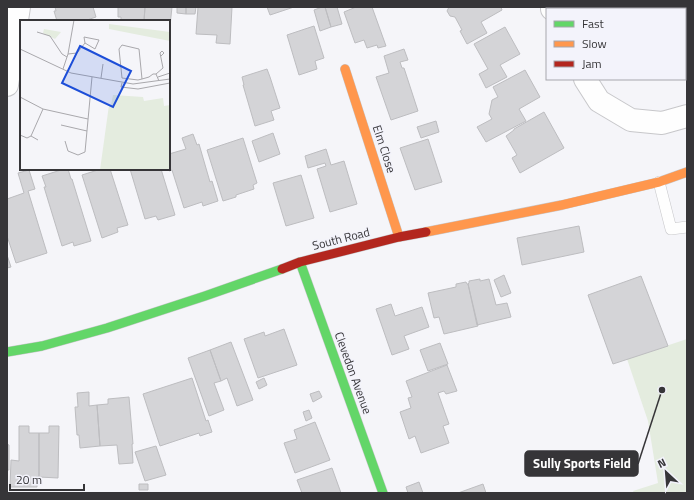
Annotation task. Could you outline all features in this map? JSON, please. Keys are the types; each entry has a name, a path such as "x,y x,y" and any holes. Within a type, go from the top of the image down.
{"main road":[{"name":"Elm Close","path":"345,69 399,237"},
{"name":"South Road","path":"7,352 42,346 107,328 205,296 300,262 399,237 562,205 659,182 687,172"},
{"name":"Clevedon Avenue","path":"300,262 383,493"}],"street":[{"path":"7,85 19,7"},
{"path":"586,80 599,101 631,120 662,124 687,116"}],"lane":[{"path":"659,182 671,229 687,227"}],"shaded area":[{"path":"687,339 687,493 634,493 633,491 658,483 648,421 627,359"}],"building":[{"path":"55,7 93,7 96,17 87,20 57,20 54,11 56,11"},
{"path":"118,7 145,7 144,20 121,20 121,17 118,17"},
{"path":"145,7 172,7 170,26 170,20 144,20"},
{"path":"177,7 186,7 186,14 177,13"},
{"path":"186,7 196,7 195,14 186,14"},
{"path":"198,7 232,7 230,44 216,43 217,35 196,34"},
{"path":"267,7 294,7 270,15"},
{"path":"325,7 331,27 320,31 314,10"},
{"path":"325,7 337,7 342,24 331,27"},
{"path":"356,7 372,7 386,46 378,48 377,45 367,48 364,40 355,43 344,12"},
{"path":"449,7 501,7 502,10 481,22 487,33 467,44 455,17 450,16 447,11"},
{"path":"592,7 634,8 592,8"},
{"path":"314,26 324,58 315,61 317,69 299,75 287,35"},
{"path":"505,27 520,54 500,65 507,77 486,88 479,74 488,69 474,44"},
{"path":"404,49 408,60 400,62 402,68 404,68 418,111 391,120 376,77 389,73 384,56"},
{"path":"267,69 280,108 271,111 274,120 255,126 242,77"},
{"path":"525,70 540,97 519,109 526,121 486,142 477,127 492,119 489,114 492,100 498,97 493,87"},
{"path":"544,112 564,148 520,173 512,158 517,155 506,136 514,129"},
{"path":"436,121 439,132 421,138 417,127"},
{"path":"273,133 280,154 259,162 252,141"},
{"path":"193,134 197,145 199,144 210,182 212,181 218,201 203,206 202,202 184,208 172,170 169,171 168,170 170,170 170,154 186,149 182,138"},
{"path":"243,138 257,183 253,185 254,189 223,201 207,150"},
{"path":"428,139 442,182 415,190 400,148"},
{"path":"326,149 331,165 344,161 357,204 330,212 317,169 326,166 325,163 308,168 305,156"},
{"path":"29,170 35,189 28,191 47,253 16,263 7,236 7,199 24,193 18,173"},
{"path":"61,170 68,170 91,241 74,246 73,242 62,246 42,176"},
{"path":"98,170 110,170 128,225 117,228 118,232 102,238 82,175"},
{"path":"130,170 161,170 175,215 158,220 156,216 145,219"},
{"path":"301,175 314,218 286,226 273,183"},
{"path":"579,226 584,252 522,265 517,238"},
{"path":"7,255 11,267 7,268"},
{"path":"504,275 511,293 501,297 494,280"},
{"path":"641,276 668,346 613,364 588,295"},
{"path":"480,279 480,281 489,279 496,305 507,303 511,317 477,325 468,284 469,281"},
{"path":"466,282 468,284 478,326 444,334 439,317 434,318 428,293 456,287 456,284"},
{"path":"391,304 395,316 422,307 429,327 404,336 409,349 392,355 376,309"},
{"path":"284,329 297,365 258,378 244,339 264,332 265,336"},
{"path":"231,342 253,400 237,406 227,378 221,381 210,350"},
{"path":"440,343 448,364 428,371 420,350"},
{"path":"210,350 221,381 214,383 224,410 209,416 188,358"},
{"path":"447,365 457,391 446,394 444,391 438,393 449,424 443,426 449,443 421,453 415,436 409,439 400,412 411,408 408,398 412,397 406,381"},
{"path":"192,378 206,421 208,420 212,432 200,436 199,433 160,446 143,394"},
{"path":"264,378 267,385 259,389 256,382"},
{"path":"319,391 322,397 313,402 310,394"},
{"path":"89,392 89,406 97,405 100,446 80,448 79,435 77,435 75,407 78,407 77,393"},
{"path":"129,397 133,463 119,464 117,445 100,446 97,405 108,404 108,399"},
{"path":"309,410 312,418 306,421 303,412"},
{"path":"315,422 330,460 295,473 284,443 297,439 294,430"},
{"path":"19,426 29,426 29,433 39,433 39,477 37,478 37,487 10,487 11,460 19,461"},
{"path":"49,426 59,426 58,478 39,477 39,433 49,433"},
{"path":"7,444 9,445 9,470 7,470"},
{"path":"156,446 166,475 145,481 135,452"},
{"path":"332,468 341,493 302,493 297,480"},
{"path":"419,482 423,493 408,493 406,487"},
{"path":"139,484 148,484 148,490 139,490"},
{"path":"483,484 486,493 458,493"}],"traffic: fast":[{"path":"300,262 383,493"},
{"path":"7,352 42,346 107,328 282,269"}],"traffic: slow":[{"path":"345,69 399,237"},
{"path":"426,232 562,205 659,182 687,172"}],"traffic: jam":[{"path":"282,269 300,262 399,237 426,232"}],"place":[{"name":"Sully Sports Field","path":"662,390"}]}
